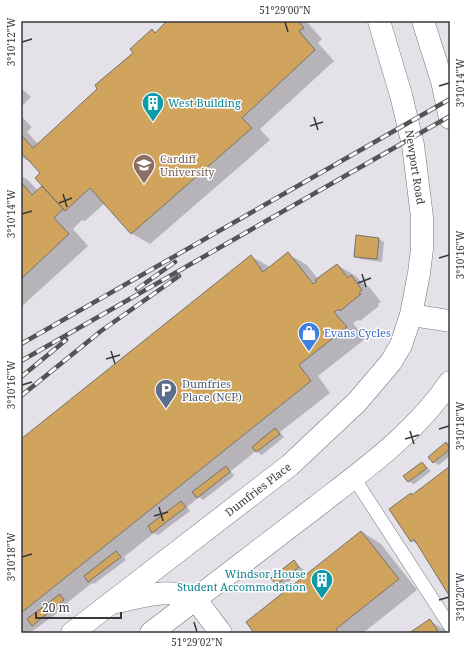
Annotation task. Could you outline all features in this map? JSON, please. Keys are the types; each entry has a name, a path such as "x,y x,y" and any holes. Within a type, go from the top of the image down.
{"main road":[{"name":"Newport Road","path":"379,21 399,88 413,145 422,217 420,267 411,315"},
{"path":"423,21 442,81 450,118"},
{"path":"411,315 450,321"},
{"name":"Dumfries Place","path":"72,633 290,465 320,438 357,402 391,362 401,345 411,315"},
{"path":"151,633 354,478 399,441 439,398 450,382"},
{"path":"111,603 158,595 178,594 194,600 220,633"}],"lane":[{"path":"354,478 450,626"}],"building":[{"name":"West Building","path":"167,21 298,21 304,28 299,31 315,50 242,118 252,128 131,234 90,188 65,211 35,178 40,173 22,153 21,154 21,135 33,148 97,89 95,85 133,53 130,49 152,29 155,33"},
{"path":"21,182 32,195 42,186 63,209 54,218 69,234 21,279"},
{"path":"356,235 379,238 377,259 354,257"},
{"name":"Dumfries Place (NCP)","path":"288,252 313,284 317,281 315,280 337,264 348,278 351,275 362,290 359,293 361,294 340,311 339,309 334,312 347,327 299,365 311,381 21,613 21,439 251,255 263,272"},
{"path":"275,428 280,434 256,452 252,447"},
{"path":"446,442 450,449 433,463 428,457"},
{"path":"422,462 427,468 408,482 403,476"},
{"path":"226,466 230,472 197,498 192,492"},
{"path":"450,466 450,597 414,539 411,542 389,509 411,493 412,495"},
{"path":"181,501 186,507 152,533 148,526"},
{"name":"Windsor House Student Accommodation","path":"361,531 399,579 336,629 339,633 254,633 246,622"},
{"path":"116,551 121,557 88,582 84,576"},
{"path":"294,560 299,567 276,585 271,578"},
{"path":"60,594 64,600 32,626 27,619"},
{"path":"430,619 439,633 409,633"}],"railway":[{"path":"21,344 450,99"},
{"path":"21,361 450,116"},
{"path":"137,289 175,262"},
{"path":"21,396 101,331 179,276"},
{"path":"21,377 66,340"}],"place":[{"name":"West Building","path":"153,122"},
{"name":"Cardiff University","path":"144,184"},
{"name":"Evans Cycles","path":"309,352"},
{"name":"Dumfries Place (NCP)","path":"166,410"},
{"name":"Windsor House Student Accommodation","path":"322,600"}]}
